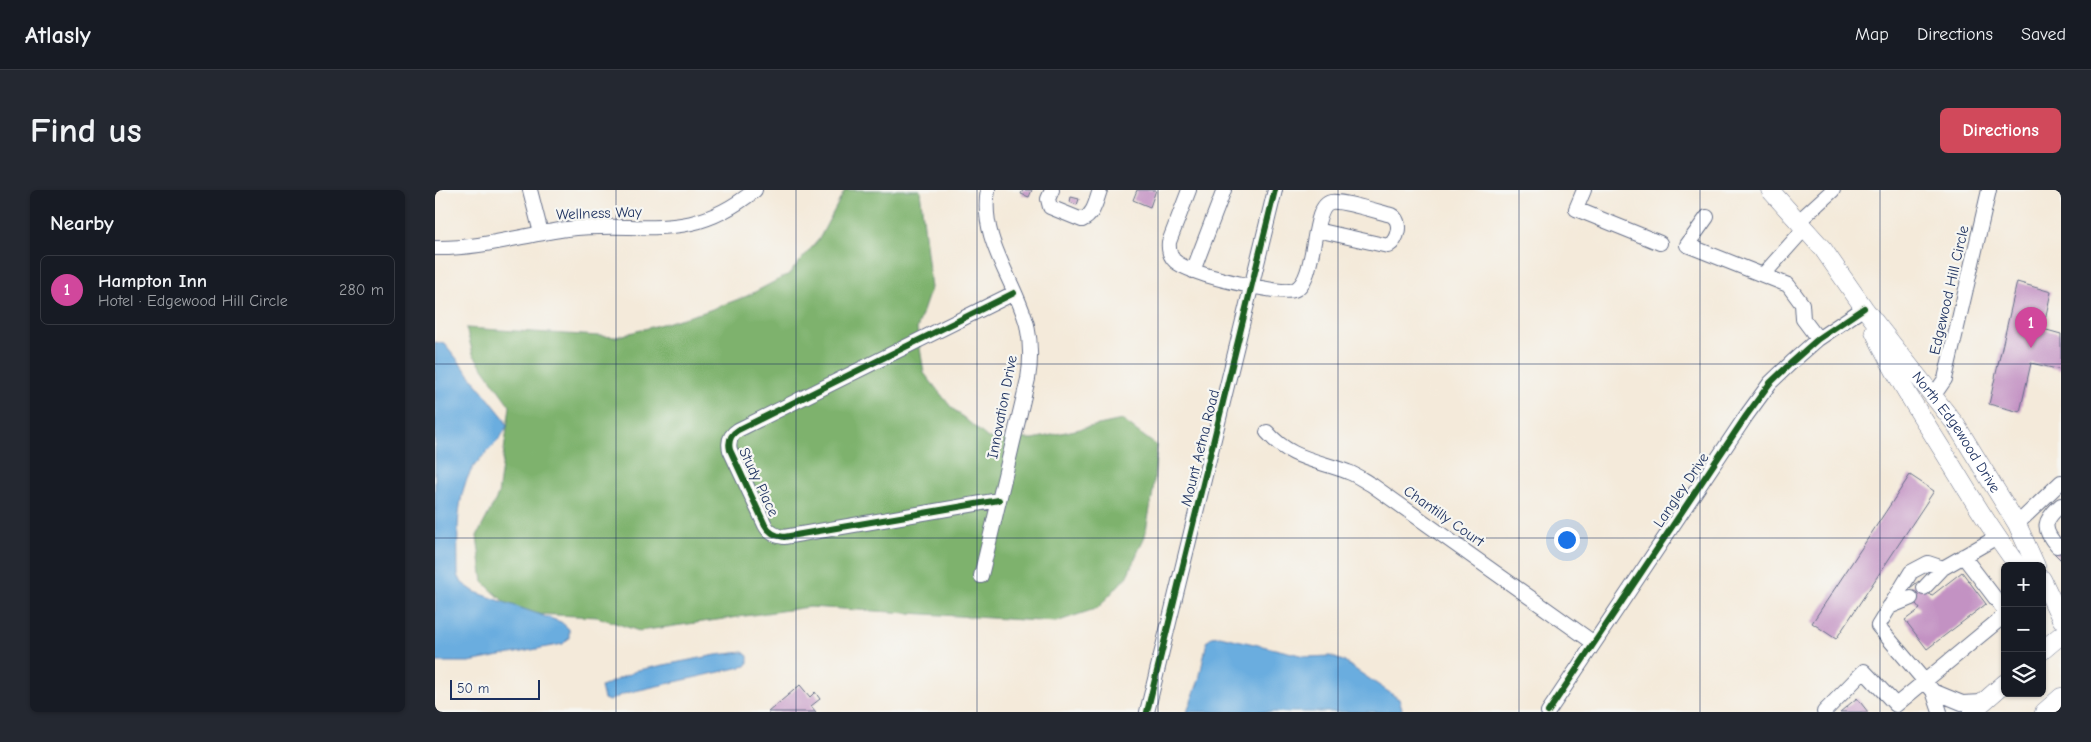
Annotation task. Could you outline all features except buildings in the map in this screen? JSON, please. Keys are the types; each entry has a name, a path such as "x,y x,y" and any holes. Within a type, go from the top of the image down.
{"main road":[{"name":"North Edgewood Drive","path":"1770,190 1802,225 1843,276 1864,308 1956,425 2017,524 2034,562"},
{"name":"North Edgewood Drive","path":"1864,308 1890,362 1997,537 2015,562"},
{"path":"2046,587 2061,619"},
{"path":"2046,603 2061,624"},
{"path":"2046,648 2061,635"},
{"path":"1977,707 2001,686"},
{"path":"2044,712 2061,697"}],"street":[{"path":"530,190 541,233"},
{"name":"Wellness Way","path":"435,248 478,246 541,233 578,228 685,225 702,221 726,211 755,190"},
{"name":"Innovation Drive","path":"981,576 1028,378 1030,360 1030,341 1026,323 989,231 986,208 988,190"},
{"path":"1052,190 1048,199 1050,207 1082,220 1088,217 1093,210 1100,190"},
{"path":"1189,190 1169,242 1173,261 1193,271 1283,292 1296,290 1305,280 1322,208 1330,202 1391,215 1397,220 1398,226 1395,240 1388,246 1317,230"},
{"path":"1193,271 1224,190"},
{"name":"Mount Aetna Road","path":"1147,712 1275,190"},
{"path":"1584,190 1575,209 1660,243"},
{"path":"1764,274 1802,225 1833,190"},
{"name":"Edgewood Hill Circle","path":"1934,395 1945,379 1989,190"},
{"path":"1707,217 1687,246 1764,274 1788,285 1802,304 1803,319 1818,339"},
{"name":"Study Place","path":"999,500 784,537 778,536 765,525 730,450 729,442 731,436 738,430 1014,292"},
{"name":"Langley Drive","path":"1548,712 1746,416 1770,384 1818,339 1864,308"},
{"name":"Chantilly Court","path":"1267,432 1276,443 1289,452 1351,473 1372,485 1594,643"},
{"path":"2017,524 2061,482"},
{"path":"2057,546 2049,537 2046,522 2049,516 2061,505"},
{"path":"1924,588 1943,568 1997,537"},
{"path":"1963,556 2002,607"},
{"path":"1940,712 1929,686 1878,626 1911,572 1928,563 1943,568"},
{"path":"1889,606 1911,598"},
{"path":"1824,712 1864,671 1896,705 1929,686 2001,619"},
{"path":"1929,686 1962,703 1977,707"}],"green space":[{"path":"845,190 920,190 931,288 917,329 924,373 951,407 988,438 1033,439 1122,420 1157,446 1153,492 1145,536 1127,576 1098,608 1056,622 809,607 639,631 597,617 516,613 483,582 477,536 498,495 510,406 473,354 466,328 616,337 704,312 747,296 789,274 819,239"}],"water":[{"path":"435,342 445,344 504,418 507,426 496,443 475,465 463,489 458,533 458,575 462,583 475,592 561,622 569,629 569,638 563,644 469,662 435,662"},
{"path":"1220,636 1309,657 1330,656 1343,661 1399,699 1402,708 1401,712 1187,712 1199,680 1207,641 1211,637"},
{"path":"743,652 748,656 748,664 746,666 626,693 609,701 604,699 601,687 638,670 716,655"}],"cycle path":[{"path":"1147,712 1275,190"},
{"path":"999,500 781,537 771,532 765,525 730,450 729,444 731,436 738,430 1014,293"},
{"path":"1548,712 1770,383 1818,339 1864,308"}],"place":[{"name":"Hampton Inn","path":"2031,348"}]}
